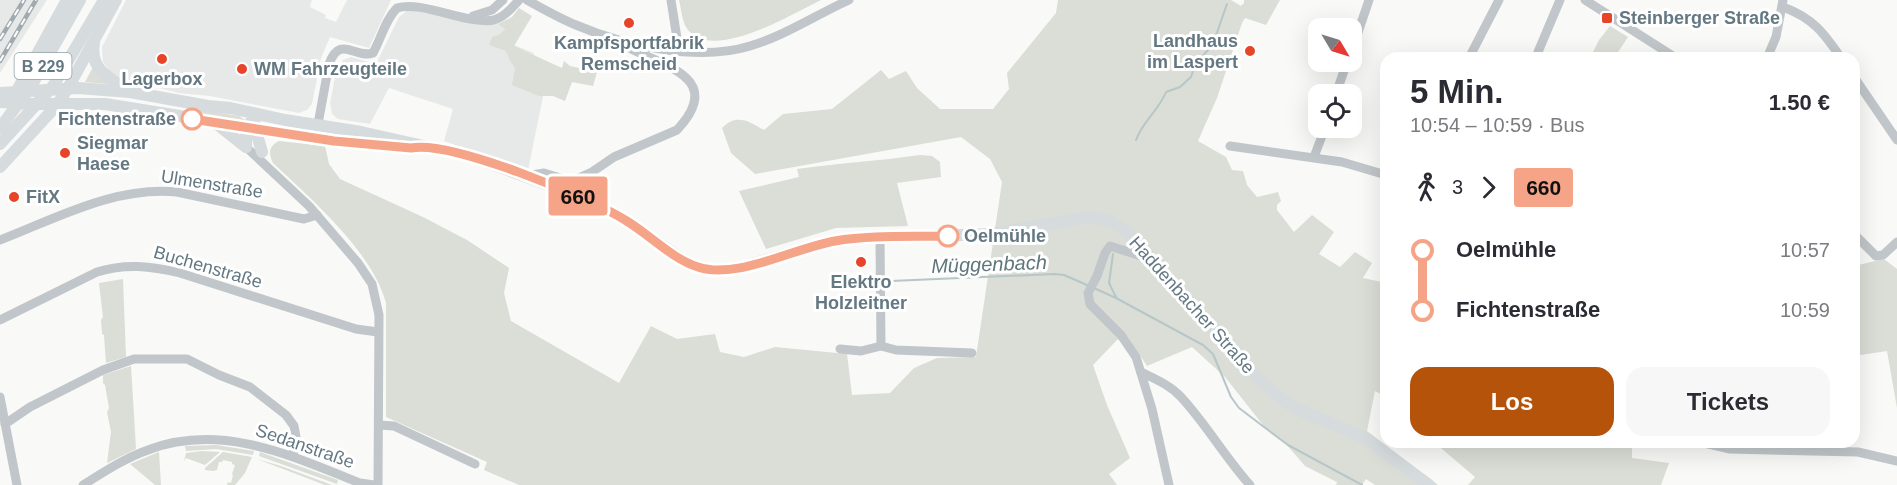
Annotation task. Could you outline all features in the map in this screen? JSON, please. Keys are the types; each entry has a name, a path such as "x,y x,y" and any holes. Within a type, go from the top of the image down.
{"main road":[{"name":"B 229","path":"0,116 67,0"},
{"name":"B 229","path":"0,128 34,82 80,0"},
{"name":"B 229","path":"0,144 53,86 104,0"},
{"name":"B 229","path":"0,167 57,105 116,0"},
{"path":"94,41 95,60 101,71 106,77 119,83 130,92"},
{"path":"0,160 42,110 53,86"},
{"name":"Haddenbacher Straße","path":"9,99 68,88 130,92 412,142 420,146 473,157 597,204 639,228 689,264 706,269 732,270 820,244 852,239 990,234 1090,217 1103,219 1119,225 1258,379 1280,398 1302,412 1367,439 1429,485"},
{"path":"0,93 9,99"},
{"name":"Haddenbacher Straße","path":"9,99 57,105 105,104 334,141 411,148 420,146"},
{"path":"230,108 246,118 256,135 262,152"},
{"path":"246,147 246,135 252,128 263,120 282,120"},
{"path":"213,122 226,129 246,147"},
{"path":"316,138 318,124"},
{"path":"262,152 267,141 277,132"},
{"path":"334,141 345,134 355,135 361,132"}],"street":[{"path":"473,16 492,10 503,0"},
{"path":"318,124 329,64 333,56 341,49 347,48 366,55 373,53 390,18 398,8 407,3 420,1 485,20 493,20 506,14 519,0"},
{"path":"527,0 576,25 613,38 679,51 717,51 747,47 763,42 849,0"},
{"path":"671,0 679,51"},
{"path":"1362,21 1369,0"},
{"path":"1472,52 1498,0"},
{"path":"1538,52 1560,0"},
{"path":"1586,0 1667,52"},
{"path":"1769,52 1776,36 1783,3 1814,23 1836,52"},
{"path":"526,176 544,173 567,180 576,179 592,172 614,157 677,130 690,113 694,97 691,85 678,70 659,60 639,54 613,38"},
{"path":"1860,86 1897,140"},
{"path":"1314,158 1321,138"},
{"path":"1230,146 1342,162 1380,173"},
{"path":"246,147 317,215 367,274 378,304 379,425 376,485"},
{"path":"262,152 266,165"},
{"name":"Ulmenstraße","path":"0,240 108,198 133,192 156,190 177,192 304,219 317,215"},
{"path":"880,238 881,346"},
{"path":"1860,240 1875,255 1884,255 1897,242"},
{"path":"1146,254 1138,255 1110,246 1088,293 1090,304 1121,335 1136,357 1169,485"},
{"name":"Buchenstraße","path":"0,320 97,272 113,267 141,266 170,270 356,329 378,332"},
{"path":"840,349 861,351 881,346 896,350 972,353"},
{"path":"5,424 30,407 103,369 134,360 187,359 250,387 286,416 294,426 296,437 293,456"},
{"path":"1141,372 1163,383 1180,396 1250,485"},
{"path":"0,397 17,485"},
{"path":"379,425 394,426 475,465"},
{"name":"Sedanstraße","path":"89,483 139,453 166,444 214,439 247,443 293,456 360,483 376,485"},
{"path":"1726,448 1858,452 1897,461"}],"shaded area":[{"path":"0,0 47,0 0,73"},
{"path":"126,0 312,0 310,7 326,15 325,18 336,22 347,0 391,0 369,48 330,37 321,58 312,104 307,110 299,113 210,96 179,93 121,78 110,71 103,62 102,47"},
{"path":"679,0 821,0 752,33 732,39 713,41 697,37 686,27"},
{"path":"1058,0 1231,0 1241,6 1244,0 1280,0 1266,25 1245,18 1242,23 1217,98 1198,141 1226,157 1232,170 1243,171 1247,185 1257,197 1278,192 1281,201 1277,205 1277,210 1294,232 1312,215 1334,232 1319,254 1340,267 1355,252 1372,263 1363,278 1380,282 1380,394 1375,391 1367,431 1380,441 1380,448 1389,448 1438,485 1375,485 1366,479 1362,485 1336,485 1337,482 1305,466 1286,444 1263,425 1225,377 1192,347 1147,366 1127,336 1117,340 1093,365 1130,458 1109,474 1117,485 519,485 484,470 487,462 386,417 386,303 379,284 354,245 322,209 273,163 270,156 271,148 279,141 325,146 329,164 340,179 467,240 509,268 504,293 511,321 619,383 651,326 677,339 715,334 720,352 744,357 775,347 847,354 852,395 890,393 914,368 937,358 976,357 1002,182 990,159 961,137 755,174 731,153 722,128 732,121 743,120 764,130 783,114 832,109 881,70 889,79 906,71 917,88 940,109 993,109 1009,89 1007,73 1056,13"},
{"path":"519,8 532,16 514,46 562,68 564,61 570,66 597,72 593,86 572,82 565,101 553,96 539,96 512,85 515,68 506,51 489,45 492,37 499,35 505,29 498,24 512,17"},
{"path":"428,9 481,25 498,24 505,28 499,39 534,53 525,81 545,87 528,170 444,141 453,109 389,88 370,124 338,119 332,114 330,103 336,72 343,60 351,57 376,64 399,17 408,10"},
{"path":"1610,26 1628,37 1618,52 1593,52"},
{"path":"94,65 108,83 107,84 85,82"},
{"path":"194,108 239,116 248,122 192,115"},
{"path":"920,155 932,156 940,162 941,177 897,183 908,226 836,228 766,249 739,191 799,177 797,169"},
{"path":"1884,259 1897,269 1897,408 1887,351 1860,355 1860,265"},
{"path":"123,279 126,357 106,363 99,283"},
{"path":"131,366 136,449 107,463 111,432 103,375"},
{"path":"216,445 254,451 253,455 216,449 186,451 185,446"},
{"path":"1441,448 1632,448 1632,458 1669,463 1661,485 1468,485 1475,477"},
{"path":"159,452 161,485 155,485 130,464"},
{"path":"220,452 205,465 186,458 184,461 186,453"},
{"path":"223,452 252,457 245,473 235,485 227,485 228,482 231,483 233,475 235,465 232,462 223,460 219,462 217,470 205,470"},
{"path":"260,452 338,480 337,484 259,456"},
{"path":"257,459 281,466 332,485 325,485"}],"waterway":[{"path":"1136,140 1142,127 1166,92 1180,87 1191,77 1195,65 1213,44 1227,4"},
{"path":"1113,254 1109,283 1116,297"},
{"name":"Müggenbach","path":"891,281 1055,274 1064,275 1087,285"},
{"name":"Müggenbach","path":"1094,288 1203,345 1213,354 1231,397 1239,408 1288,445 1362,485"}],"railway":[{"path":"0,39 24,0"},
{"path":"0,61 36,0"}],"bus line":[{"name":"660","path":"192,119 334,141 411,148 420,146 473,157 597,204 639,228 689,264 706,269 732,270 835,241 948,236"}],"place":[{"name":"Steinberger Straße","path":"1607,18"},
{"name":"Kampfsportfabrik Remscheid","path":"629,23"},
{"name":"Landhaus im Laspert","path":"1250,51"},
{"name":"Lagerbox","path":"162,59"},
{"name":"WM Fahrzeugteile","path":"242,69"},
{"name":"Fichtenstraße","path":"192,119"},
{"name":"Siegmar Haese","path":"65,153"},
{"name":"FitX","path":"14,197"},
{"name":"Oelmühle","path":"948,236"},
{"name":"Elektro Holzleitner","path":"861,262"}]}
